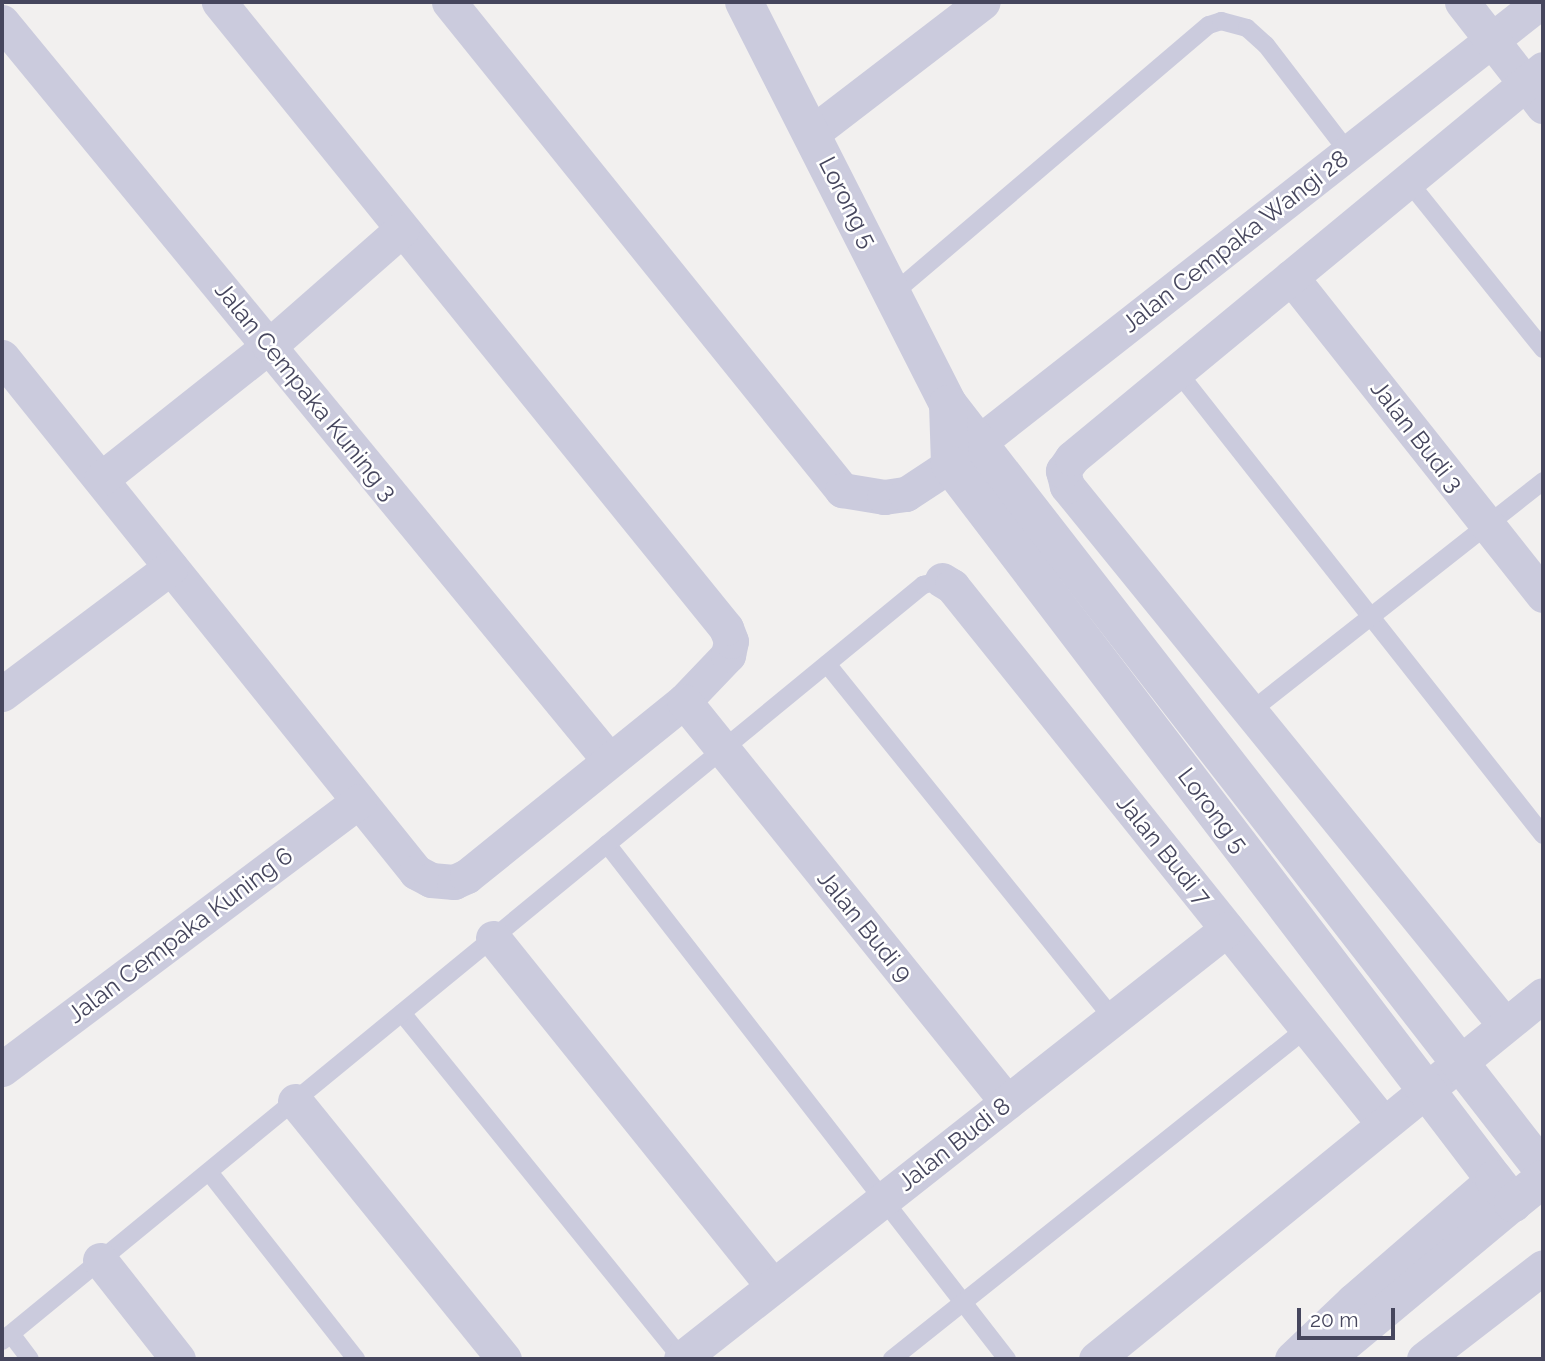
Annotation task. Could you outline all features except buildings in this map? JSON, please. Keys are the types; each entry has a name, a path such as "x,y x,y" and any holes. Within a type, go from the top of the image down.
{"street":[{"path":"2,357 415,872 431,880 453,883 684,701 720,666 731,647 730,634 219,2"},
{"name":"Jalan Cempaka Wangi 28","path":"449,2 842,490 862,496 906,494 964,453 1540,2"},
{"name":"Lorong 5","path":"744,2 895,292 948,404 964,453 1425,1089 1504,1191"},
{"path":"812,133 983,2"},
{"path":"1462,2 1492,41 1537,86 1408,181 1177,371 1072,458 1063,478 1505,1026"},
{"name":"Jalan Cempaka Kuning 3","path":"2,22 609,760"},
{"path":"101,480 269,346 402,229"},
{"name":"Jalan Budi 3","path":"1291,277 1543,595"},
{"name":"Lorong 5","path":"964,453 1540,1161"},
{"path":"2,694 172,566"},
{"name":"Jalan Budi 7","path":"942,580 952,586 1383,1123"},
{"name":"Jalan Budi 9","path":"684,701 1007,1102"},
{"name":"Jalan Cempaka Kuning 6","path":"2,1069 359,801"},
{"name":"Jalan Budi 8","path":"682,1359 1227,929"},
{"path":"493,938 773,1286"},
{"path":"1096,1359 1543,995"},
{"path":"295,1101 504,1359"},
{"path":"1292,1359 1540,1161"},
{"path":"1326,1359 1504,1191"},
{"path":"100,1260 178,1359"},
{"path":"1424,1359 1543,1267"}],"lane":[{"path":"895,292 1209,25 1221,21 1247,28 1266,45 1349,153"},
{"path":"1408,181 1543,349"},
{"path":"1177,371 1543,835"},
{"path":"1251,711 1543,481"},
{"path":"30,1359 6,1338 923,585 942,580"},
{"path":"827,664 1113,1018"},
{"path":"607,844 1007,1359"},
{"path":"402,1013 682,1359"},
{"path":"891,1359 1307,1028"},
{"path":"209,1172 356,1359"}]}
